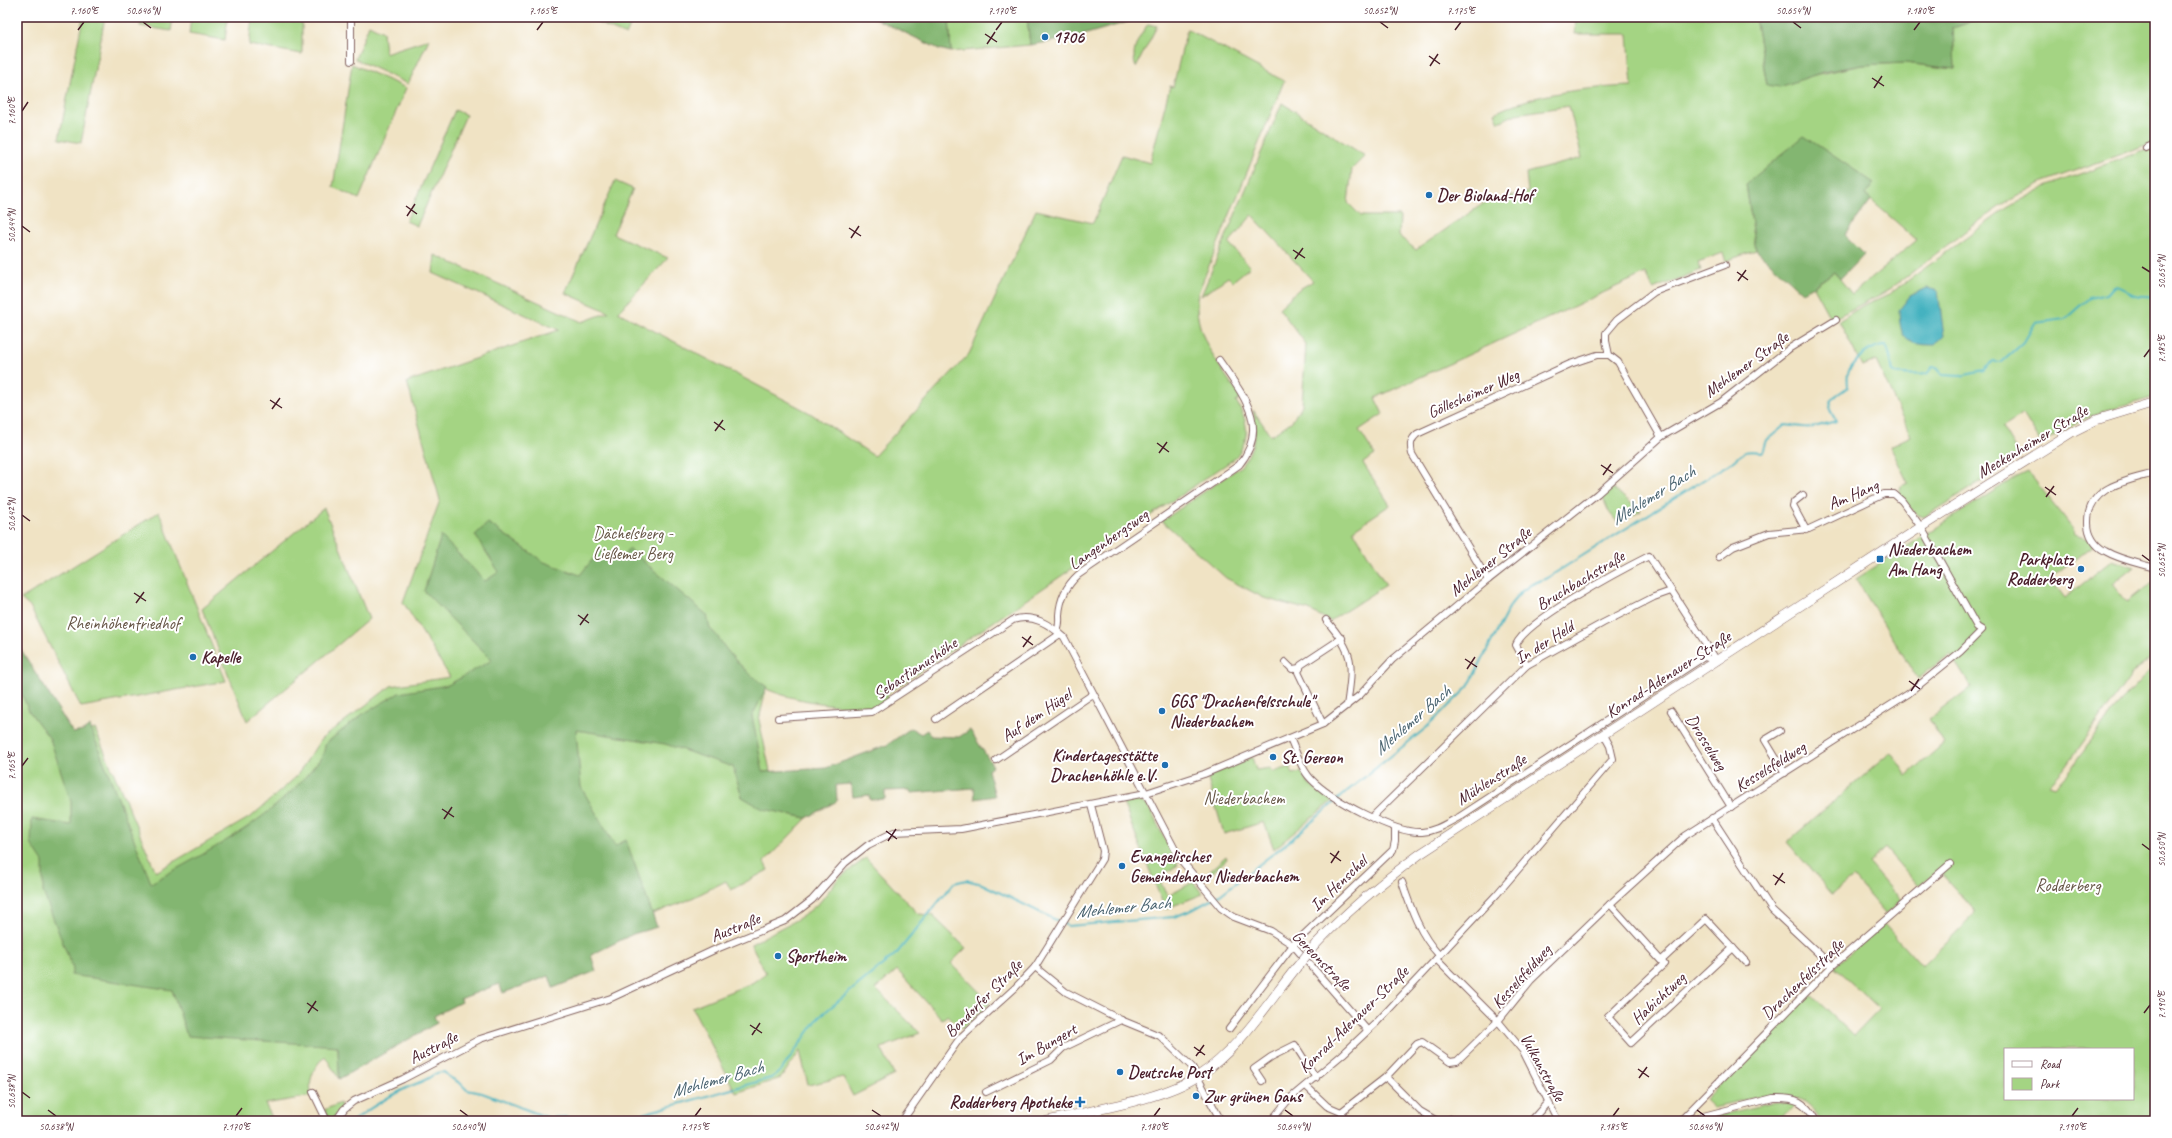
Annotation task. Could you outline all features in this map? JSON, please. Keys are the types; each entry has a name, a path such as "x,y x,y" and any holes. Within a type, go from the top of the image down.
{"main road":[{"name":"Meckenheimer Straße","path":"1931,521 2072,432 2096,420 2155,402"},
{"name":"Konrad-Adenauer-Straße","path":"1604,735 1931,521"},
{"path":"1048,1121 1145,1097 1174,1088 1198,1076 1225,1054 1315,945 1340,919 1378,885 1420,854 1604,735"}],"street":[{"path":"351,17 351,61"},
{"path":"2146,148 2155,144"},
{"path":"1661,436 1618,362 1609,355 1606,333 1610,326 1654,292 1725,265"},
{"name":"Mehlemer Straße","path":"1146,793 1204,774 1323,724 1347,706 1373,683 1392,660 1488,580 1597,494 1661,436 1721,402 1790,348 1836,320"},
{"name":"Göllesheimer Weg","path":"1488,580 1412,454 1410,447 1411,440 1417,434 1570,364 1597,355 1609,355"},
{"name":"Langenbergsweg","path":"1059,632 1061,603 1064,591 1078,575 1239,465 1247,455 1252,443 1254,427 1252,411 1219,360"},
{"path":"2155,473 2103,490 2091,506 2088,525 2093,539 2104,551 2155,568"},
{"name":"Am Hang","path":"1718,558 1733,548 1769,533 1806,530 1884,494 1894,494 1902,500 1921,528"},
{"name":"Am Hang","path":"1803,495 1794,502 1793,506 1806,530"},
{"name":"Kesselsfeldweg","path":"1386,1077 1417,1044 1422,1042 1450,1062 1457,1061 1498,1021 1532,980 1610,904 1686,836 1908,694 1960,652 1982,630 1977,627 1921,528"},
{"name":"Bruchbachstraße","path":"1527,665 1516,645 1519,638 1538,621 1649,556 1671,591"},
{"path":"1671,591 1682,605 1717,661"},
{"name":"In der Held","path":"1372,817 1527,665 1615,617 1654,597 1671,591"},
{"name":"Sebastianushöhe","path":"778,718 872,712 1017,618 1031,618 1043,621 1059,632"},
{"path":"1326,620 1342,638 1350,654 1351,678 1347,706"},
{"path":"936,720 1059,632 1067,642 1146,793"},
{"path":"1323,724 1298,672 1301,665 1342,638"},
{"name":"Mühlenstraße","path":"1290,738 1311,779 1334,797 1343,803 1395,828 1422,832 1436,829 1536,767 1704,657 1717,661"},
{"path":"1284,662 1292,669 1300,668"},
{"name":"Auf dem Hügel","path":"996,760 1093,694"},
{"name":"Drosselweg","path":"1671,711 1731,807"},
{"path":"1780,731 1765,740 1785,773"},
{"name":"Konrad-Adenauer-Straße","path":"1271,1121 1289,1099 1316,1078 1367,1030 1497,894 1613,759 1610,746 1604,735"},
{"name":"Austraße","path":"336,1121 344,1109 354,1101 403,1079 480,1039 611,998 714,950 785,922 812,900 845,863 868,845 894,832 961,829 1091,805 1146,793"},
{"name":"Gereonstraße","path":"1146,793 1180,858 1216,904 1234,917 1271,931 1293,945 1367,1030"},
{"name":"Bondorfer Straße","path":"902,1121 960,1038 1015,988 1035,966 1056,930 1102,859 1103,851 1091,805"},
{"path":"1712,818 1772,910 1832,966"},
{"name":"Im Henschel","path":"1229,1029 1293,945 1393,850 1395,844 1395,828"},
{"name":"Drachenfelsstraße","path":"1680,1121 1832,966 1950,864"},
{"path":"1402,882 1412,910 1427,942 1438,957"},
{"path":"1610,904 1663,962 1706,919 1746,962"},
{"name":"Habichtweg","path":"1663,962 1608,1017 1631,1043 1733,948"},
{"name":"Vulkanstraße","path":"1438,957 1498,1021 1523,1051 1558,1121"},
{"name":"Im Bungert","path":"1035,966 1066,992 1121,1020 1160,1036 1192,1067 1198,1076"},
{"name":"Im Bungert","path":"986,1092 1050,1060 1063,1048 1121,1020"},
{"path":"1262,1081 1254,1069 1271,1057 1295,1046 1316,1078"},
{"path":"1198,1076 1221,1121"},
{"path":"1341,1112 1386,1077 1420,1111 1437,1121"},
{"path":"1306,1086 1327,1106 1341,1112 1345,1121"},
{"path":"313,1092 327,1121"},
{"path":"1684,1121 1773,1098 1786,1098 1798,1101 1809,1108 1816,1121"},
{"path":"1531,1121 1548,1102"}],"green space":[{"path":"83,17 105,17 81,143 59,139"},
{"path":"141,17 173,17 171,31 140,26"},
{"path":"191,17 228,17 225,40 189,34"},
{"path":"252,17 302,17 302,54 249,45"},
{"path":"584,17 634,17 626,35"},
{"path":"949,17 1027,17 1030,45 951,52"},
{"path":"949,17 951,52 939,49 874,18"},
{"path":"1027,17 1136,17 1131,21 1073,38 1030,45"},
{"path":"1576,17 1755,17 1767,85 1862,65 1905,63 1955,69 1953,28 1984,17 2155,17 2155,142 2043,182 2005,203 1972,226 1889,290 1831,320 1813,287 1834,272 1852,294 1917,240 1865,195 1874,183 1746,184 1756,250 1726,261 1723,253 1698,262 1701,270 1653,289 1646,273 1375,398 1383,414 1359,430 1375,455 1363,463 1390,505 1353,530 1386,585 1330,621 1309,610 1264,598 1226,578 1162,521 1240,467 1249,454 1254,440 1255,426 1253,410 1271,436 1292,421 1302,405 1306,344 1279,308 1298,290 1313,281 1252,215 1229,243 1250,267 1233,281 1228,277 1201,296 1282,103 1365,156 1352,169 1348,203 1361,216 1400,216 1399,236 1416,250 1484,203 1528,192 1526,173 1582,158 1569,106 1516,114 1499,122 1495,113 1527,100 1562,92 1632,86 1628,34 1575,34"},
{"path":"1755,17 1984,17 1953,28 1955,69 1905,63 1862,65 1823,72 1780,87 1767,85"},
{"path":"1148,24 1157,26 1136,67 1134,55 1136,44"},
{"path":"369,25 383,32 385,53 429,39 408,84 355,59"},
{"name":"Dächelsberg - Ließemer Berg","path":"1187,29 1284,81 1198,293 1197,308 1203,335 1216,361 1241,398 1236,401 1246,423 1246,437 1240,452 1234,459 887,694 887,701 871,710 864,711 863,709 802,700 766,689 759,720 779,812 807,818 764,862 768,870 731,890 726,881 684,902 652,914 649,906 329,1045 338,1046 339,1079 325,1056 312,1074 310,1085 312,1096 265,1104 274,1121 17,1121 17,676 72,738 95,729 156,872 252,816 296,777 321,739 391,686 450,677 403,602 440,500 407,382 559,330 433,273 435,255 582,322 609,312 565,293 615,181 633,189 613,234 668,258 618,312 810,413 874,456 969,354 1036,210 1093,223 1122,155 1150,163 1170,86 1173,87"},
{"path":"352,64 406,88 359,199 333,187"},
{"path":"455,110 466,115 417,226 406,221"},
{"path":"1804,136 1874,183 1865,195 1871,200 1845,235 1864,254 1840,279 1834,272 1802,292 1756,250 1746,184"},
{"path":"2155,146 2155,397 2092,415 2041,443 2023,414 2002,427 2020,457 1924,517 1916,514 1899,493 1901,486 1908,483 1890,446 1911,436 1876,361 1862,366 1839,321 1862,306 1891,293 2007,208 2045,187"},
{"name":"Rodderberg","path":"2028,472 2073,528 2074,535 2088,539 2093,545 2050,578 2065,598 2112,560 2134,567 2113,584 2127,602 2155,580 2155,656 2133,672 2064,769 2049,785 2055,787 2069,772 2112,711 2155,665 2155,1121 1819,1121 1809,1105 1799,1099 1788,1096 1762,1097 1713,1107 1705,1099 1809,993 1854,1036 1880,1009 1834,967 1884,924 1922,966 1974,915 1975,911 1938,870 1918,886 1885,848 1869,863 1901,901 1886,915 1853,877 1832,894 1787,842 1891,752 1907,776 1944,743 1929,719 1971,687 1950,654 1918,679 1856,579 2011,480"},
{"path":"1611,487 1641,511 1618,523 1609,512 1602,496"},
{"path":"324,508 369,619 247,721 202,609"},
{"name":"Rheinhöhenfriedhof","path":"159,512 226,681 81,707 30,607 21,599"},
{"path":"488,523 544,562 580,575 600,550 622,558 629,549 707,615 710,629 726,649 745,670 767,687 752,716 763,772 826,768 887,745 911,728 921,734 927,730 931,736 959,737 970,730 993,766 988,770 995,796 975,799 974,788 911,793 910,790 885,791 885,799 870,800 869,795 853,797 851,784 836,785 837,801 807,818 763,809 742,797 733,767 665,744 576,730 581,787 615,846 626,840 657,927 633,934 591,955 596,971 553,988 549,976 503,993 499,984 460,999 461,1002 434,1016 437,1023 339,1079 338,1046 187,1036 172,990 71,975 73,969 43,892 43,862 31,844 32,819 71,825 71,802 50,739 29,711 17,683 17,643 73,733 83,731 90,726 151,883 237,834 276,805 319,761 324,752 325,744 363,714 399,693 448,685 492,660 424,591 441,536 485,581 499,572 475,535"},
{"name":"Niederbachem","path":"1252,757 1256,770 1271,768 1273,772 1290,767 1293,774 1301,772 1309,784 1332,801 1274,849 1264,822 1224,834 1208,780 1209,776"},
{"path":"1136,800 1148,806 1178,865 1158,878 1168,896 1193,882 1203,894 1165,909 1123,803"},
{"path":"1226,856 1227,859 1208,877 1206,874"},
{"path":"866,858 918,914 932,915 966,948 951,963 990,1003 962,1029 948,1015 942,1019 897,970 876,989 920,1033 881,1048 894,1075 853,1096 843,1077 808,1085 800,1051 781,1078 736,1093 692,1007 752,983 766,973 751,944 803,916 820,902 838,879"},
{"path":"1776,1102 1795,1105 1779,1121 1695,1121"},
{"path":"340,1103 341,1107 334,1117 330,1119 324,1110"}],"water":[{"path":"1927,288 1938,291 1944,336 1934,345 1916,344 1910,342 1903,334 1900,320 1899,310 1910,296"}],"waterway":[{"name":"Mehlemer Bach","path":"604,1121 621,1120 771,1078 780,1072 819,1017 897,953 954,883 966,880 982,884 1068,926 1174,917 1192,910 1220,895 1292,839 1346,792 1426,728 1468,687 1511,604 1522,591 1532,584 1547,578 1732,462 1743,453 1749,451 1763,452 1767,440 1785,425 1811,428 1836,421 1830,410 1831,399 1848,387 1848,376 1850,369 1858,359 1869,351 1886,345 1893,372 1896,373 1919,375 1927,374 1932,367 1936,367 1943,375 1960,376 1984,371 1992,361 2002,362 2024,342 2035,323 2065,319 2089,298 2107,294 2114,286 2120,287 2135,295 2155,298"},
{"name":"Mehlemer Bach","path":"353,1121 379,1103 440,1072 444,1072 467,1090 482,1093 549,1118 565,1117 577,1121"}],"place":[{"name":"1706","path":"1045,37"},
{"name":"Der Bioland-Hof","path":"1429,195"},
{"name":"Niederbachem Am Hang","path":"1880,559"},
{"name":"Parkplatz Rodderberg","path":"2081,569"},
{"name":"Kapelle","path":"193,657"},
{"name":"GGS \"Drachenfelsschule\" Niederbachem","path":"1162,711"},
{"name":"St. Gereon","path":"1273,757"},
{"name":"Kindertagesstätte Drachenhöhle e.V.","path":"1165,765"},
{"name":"Evangelisches Gemeindehaus Niederbachem","path":"1122,866"},
{"name":"Sportheim","path":"778,956"},
{"name":"Deutsche Post","path":"1120,1072"},
{"name":"Zur grünen Gans","path":"1196,1096"},
{"name":"Rodderberg Apotheke","path":"1080,1102"}]}
